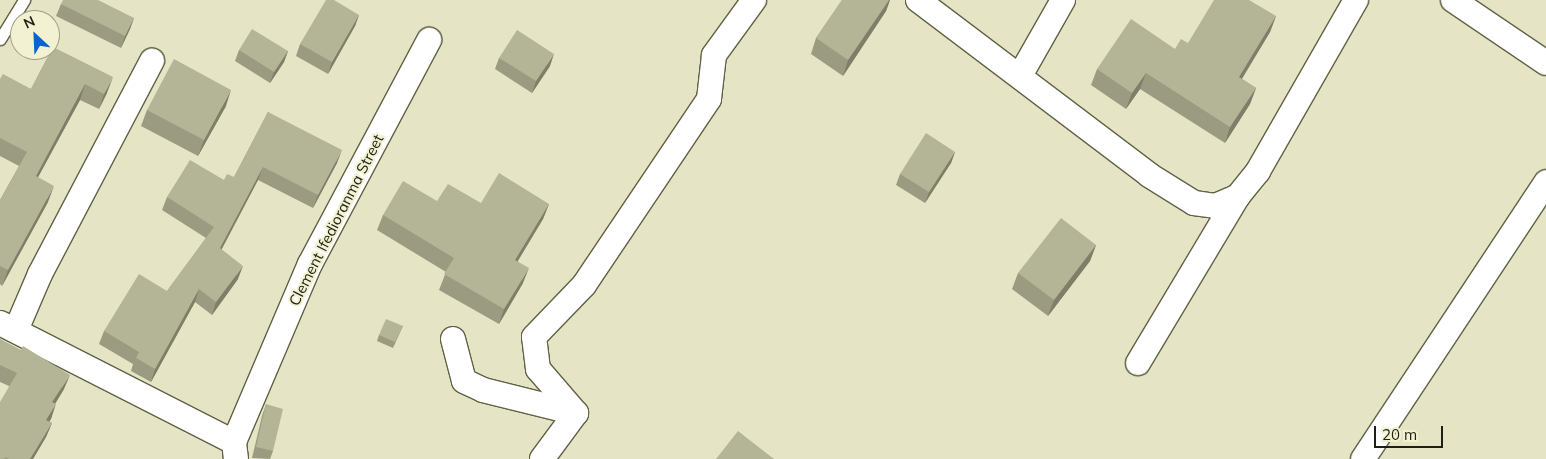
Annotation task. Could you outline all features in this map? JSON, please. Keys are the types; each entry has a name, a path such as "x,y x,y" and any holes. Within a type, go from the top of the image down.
{"street":[{"path":"576,413 538,369 534,337 584,285 710,99 714,55 754,0"},
{"path":"918,0 1021,74 1149,175 1194,203 1215,206 1238,196"},
{"path":"1021,74 1064,0"},
{"path":"1138,363 1238,196 1258,171 1356,0"},
{"path":"1453,0 1546,63"},
{"name":"Clement Ifedioranma Street","path":"235,450 310,264 429,40"},
{"path":"152,61 40,274 8,327 235,450"},
{"path":"1363,459 1546,182"},
{"path":"453,339 464,381 483,390 576,413"},
{"path":"542,459 576,413"}],"lane":[{"path":"0,40 24,0"}],"building":[{"path":"63,0 98,0 134,18 125,36 61,4"},
{"path":"326,0 334,0 359,15 332,62 300,44"},
{"path":"842,0 889,0 848,60 816,38"},
{"path":"1214,0 1249,0 1276,16 1239,77 1256,88 1230,127 1146,73 1132,93 1097,69 1131,19 1175,49 1181,39 1188,43"},
{"path":"252,29 288,51 274,72 239,50"},
{"path":"517,30 554,54 536,81 499,58"},
{"path":"60,50 113,77 104,94 85,84 36,176 54,186 8,270 0,266 0,200 27,152 0,138 0,79 3,74 31,89 46,60 60,60"},
{"path":"174,59 231,90 204,140 147,110"},
{"path":"268,112 342,150 318,195 263,167 220,248 243,266 216,302 199,289 155,369 136,358 139,352 104,331 139,274 167,291 214,227 167,197 190,160 224,180 227,174 234,177"},
{"path":"926,133 955,152 929,192 900,174"},
{"path":"499,173 549,204 515,260 529,268 504,309 444,274 454,258 383,215 403,181 437,201 448,184 481,203"},
{"path":"1061,218 1096,245 1054,300 1018,273"},
{"path":"386,319 403,326 395,342 379,335"},
{"path":"0,339 21,350 23,346 70,375 52,402 56,404 46,420 52,423 30,459 9,459 5,457 0,459 0,402 17,373 0,365"},
{"path":"266,404 283,409 273,451 256,447"},
{"path":"738,431 774,459 716,459"}]}
